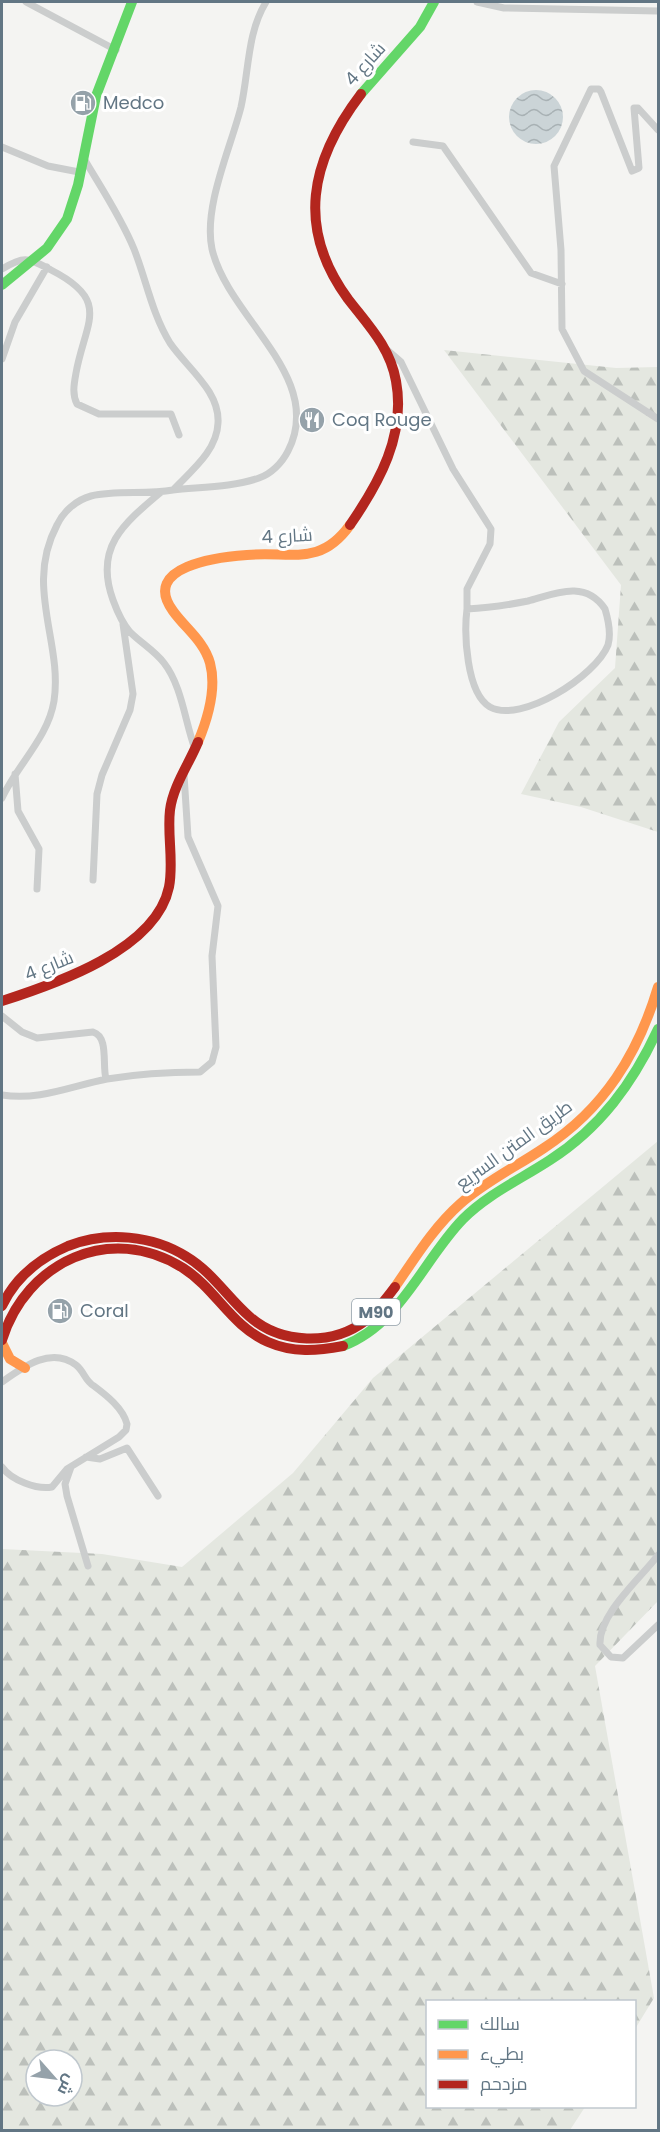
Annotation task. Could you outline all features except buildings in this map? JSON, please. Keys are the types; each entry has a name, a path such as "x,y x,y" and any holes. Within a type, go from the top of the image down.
{"main road":[{"path":"2,285 33,260 59,234 64,224 70,210 96,96 116,50 132,2"},
{"name":"شارع 4","path":"2,1000 67,979 138,933 154,918 166,898 169,886 171,803 210,712 212,670 201,640 170,611 165,599 168,580 176,572 198,564 257,554 318,553 337,542 383,474 393,447 398,421 397,393 386,349 348,300 320,252 314,218 316,185 331,140 350,106 420,27 434,2"},
{"name":"طريق المتن السريع","path":"2,1306 12,1288 39,1262 72,1244 116,1237 151,1241 179,1252 202,1267 249,1318 280,1334 318,1338 354,1328 385,1303 431,1234 466,1198 560,1136 599,1101 614,1083 638,1045 658,987"},
{"name":"طريق المتن السريع","path":"2,1341 9,1318 22,1296 50,1269 87,1252 130,1249 160,1257 195,1276 237,1323 263,1341 296,1350 319,1351 358,1340 375,1329 396,1310 430,1258 464,1218 501,1189 561,1152 607,1112 639,1069 658,1029"},
{"path":"2,1341 10,1359 25,1368"}],"street":[{"path":"26,2 116,50"},
{"path":"2,798 44,730 54,702 54,669 43,582 46,550 52,534 68,509 89,497 161,492 260,478 273,470 286,455 298,422 298,408 286,375 227,288 211,245 215,202 241,105 256,19 266,2"},
{"path":"477,2 504,8 658,11"},
{"path":"658,130 638,108 634,108 639,168 632,171 601,93 599,89 591,89 554,166 562,284 562,329 584,372 658,419"},
{"path":"413,142 443,146 531,273 562,284"},
{"path":"2,147 48,166 79,172"},
{"path":"81,155 133,247 170,342 196,374 218,410 218,426 212,446 173,490"},
{"path":"2,268 18,259 33,260 75,284 89,300 91,320 74,382 77,404 99,414 171,414 179,435"},
{"path":"2,359 15,322 47,267"},
{"path":"386,349 401,362 448,459 491,529 490,544 467,589 464,625 475,689 483,702 497,710 521,707 560,694 594,668 608,643 605,609 594,599 573,590 557,591 506,605 467,609"},
{"path":"93,880 97,794 102,775 130,710 133,694 123,621 108,583 106,556 130,519 161,492"},
{"path":"123,621 164,662 172,675 195,749"},
{"path":"15,774 18,811 39,849 36,889"},
{"path":"2,1095 23,1097 57,1093 106,1079 200,1072 207,1069 215,1058 217,1041 212,956 218,906 188,837 184,775"},
{"path":"2,1016 22,1032 37,1038 93,1032 99,1034 103,1040 102,1059 106,1079"},
{"path":"2,1382 43,1358 69,1361 79,1368 87,1382 106,1395 125,1417 127,1427 124,1432 71,1466 56,1484 47,1488 16,1481 2,1467"},
{"path":"86,1457 100,1459 126,1447 158,1496"},
{"path":"71,1466 65,1484 67,1496 88,1566"},
{"path":"658,1555 617,1602 600,1645 611,1657 623,1658 658,1625"}],"green space":[{"path":"444,350 616,368 658,367 658,832 581,807 521,794 559,722 615,668 621,585"},
{"path":"658,1141 658,1601 595,1666 654,1998 636,2027 636,2000 426,2000 426,2108 584,2108 570,2130 2,2130 2,1549 102,1554 182,1567 293,1473 373,1378"}],"water":[{"path":"531,90 541,90 551,94 559,102 563,117 559,132 551,140 541,144 531,144 521,140 513,132 509,122 509,112 513,102 521,94"}],"traffic: fast":[{"path":"2,285 47,248 67,219 78,185 96,96 132,2"},
{"path":"361,94 420,27 434,2"},
{"path":"343,1346 363,1336 381,1323 410,1290 449,1235 473,1210 494,1194 550,1160 600,1119 638,1068 658,1029"}],"traffic: slow":[{"path":"198,742 210,703 212,673 207,655 199,641 173,611 166,596 167,584 175,574 187,567 219,558 316,552 339,538 350,525"},
{"path":"395,1287 433,1233 460,1204 480,1188 565,1133 601,1098 629,1057 650,1012 658,987"},
{"path":"2,1343 10,1359 25,1368"}],"traffic: jam":[{"path":"350,525 371,492 388,458 397,420 398,401 396,381 389,358 332,273 321,246 316,221 316,195 330,144 361,94"},
{"path":"2,1001 75,974 124,946 145,929 160,909 169,887 170,810 178,784 198,742"},
{"path":"2,1306 21,1278 48,1256 83,1241 113,1237 159,1244 187,1257 204,1270 250,1317 276,1333 291,1337 322,1338 352,1329 365,1321 395,1287"},
{"path":"2,1340 14,1313 30,1289 51,1271 74,1258 100,1250 127,1249 155,1255 183,1268 205,1286 244,1327 268,1342 277,1346 305,1350 343,1346"}],"place":[{"name":"Medco","path":"83,103"},
{"name":"Coq Rouge","path":"312,420"},
{"name":"Coral","path":"60,1311"}]}
